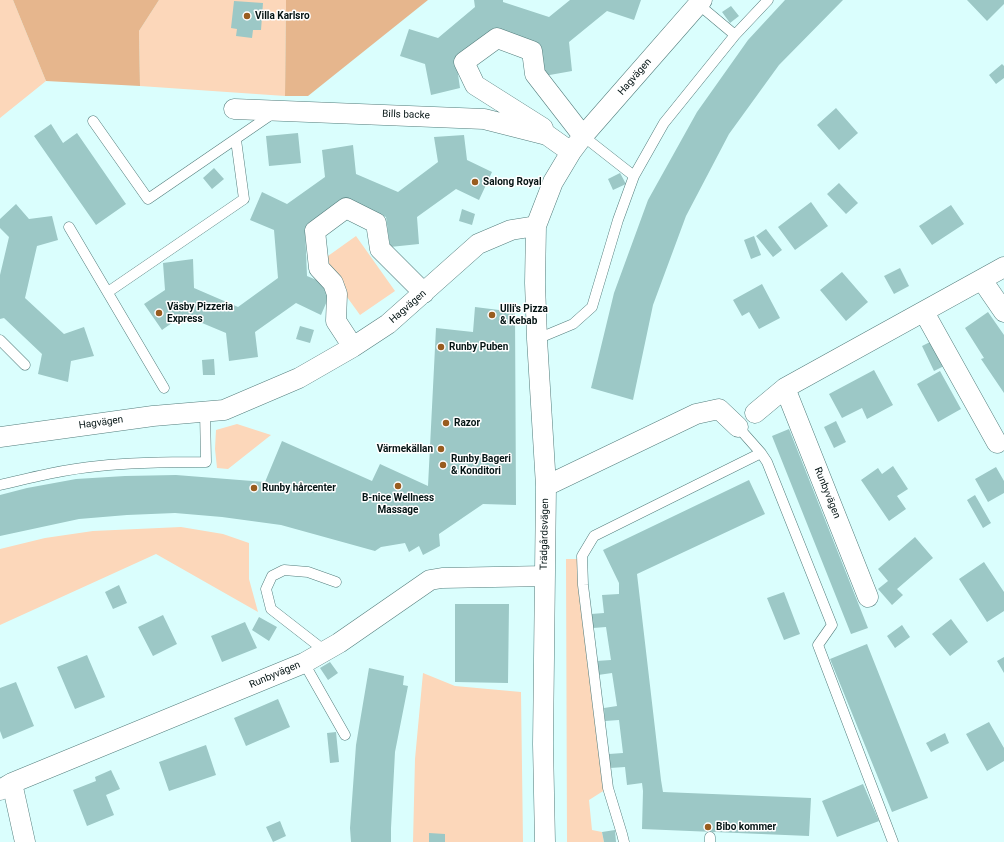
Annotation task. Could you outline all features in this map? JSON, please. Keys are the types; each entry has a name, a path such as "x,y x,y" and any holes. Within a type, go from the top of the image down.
{"street":[{"name":"Hagvägen","path":"0,438 153,416 224,410 299,378 353,347 388,324 478,244 511,230 536,226 553,182 576,145 700,2"},
{"path":"496,38 532,51 535,74 576,145 475,85 464,62 496,38"},
{"name":"Bills backe","path":"234,109 484,119 547,135 576,145"},
{"path":"353,347 336,321 337,294 333,283 319,268 315,231 346,208 376,223 380,249 424,293"},
{"name":"Trädgårdsvägen","path":"536,226 535,283 537,339 546,486 543,744 545,842"},
{"path":"755,413 785,388 1004,267"},
{"path":"982,280 1004,312"},
{"path":"924,312 997,443"},
{"name":"Runbyvägen","path":"785,388 868,597"},
{"path":"546,486 696,414 719,409 738,427"},
{"name":"Runbyvägen","path":"6,786 304,663 325,651 430,580 442,578 545,576"},
{"path":"6,786 25,842"}],"lane":[{"path":"537,339 573,324 592,306 618,220 634,176 664,123 735,35 768,0"},
{"path":"700,2 735,35"},
{"path":"93,121 148,199 278,110"},
{"path":"108,292 244,199 236,140"},
{"path":"576,145 634,176"},
{"path":"69,228 164,388"},
{"path":"0,340 25,365"},
{"path":"0,485 45,474 98,466 166,462 206,462 205,411"},
{"path":"738,427 761,453 766,462 832,625 818,645 893,842"},
{"path":"624,842 608,788 583,585 582,556 594,536 761,453"},
{"path":"325,651 271,609 266,589 272,576 284,570 308,572 336,582"},
{"path":"304,663 345,736"}],"shaded area":[{"path":"0,0 13,0 46,81 0,118"},
{"path":"13,0 159,0 139,31 140,86 46,81"},
{"path":"159,0 286,0 285,96 140,86 139,31"},
{"path":"286,0 428,0 308,96 285,96"},
{"path":"356,236 395,291 360,315 321,261"},
{"path":"237,424 271,435 228,469 217,468 215,449 216,430"},
{"path":"181,527 223,534 249,543 249,579 258,612 156,554 0,625 0,549 45,538 93,531"},
{"path":"566,559 580,559 608,788 589,800 592,830 602,832 604,842 567,842"},
{"path":"423,673 455,686 521,692 523,842 413,842 415,759"}],"building":[{"path":"474,0 503,0 503,2 549,17 570,0 641,0 634,20 607,11 569,42 572,71 544,76 493,30 456,60 460,88 431,95 425,64 400,56 409,29 438,38 475,7"},
{"path":"785,0 843,0 779,65 729,134 686,216 653,305 633,400 591,388 614,293 648,200 697,112 748,40"},
{"path":"967,0 1004,0 1004,4 987,21"},
{"name":"Villa Karlsro","path":"234,1 263,3 261,30 253,30 252,38 236,36 237,29 231,28"},
{"path":"731,6 739,16 730,23 722,12"},
{"path":"1002,64 1004,66 1004,78 996,84 989,75"},
{"path":"836,108 858,133 839,150 817,125"},
{"path":"51,124 63,143 77,133 126,204 96,225 34,136"},
{"path":"298,133 301,163 269,166 266,136"},
{"path":"464,135 467,160 492,172 479,200 456,189 417,217 419,244 390,247 386,217 344,200 305,228 307,276 333,287 321,315 296,303 255,332 258,357 229,361 226,333 183,315 162,330 144,304 165,290 163,263 193,259 194,288 238,307 278,278 274,230 250,220 262,192 287,204 325,177 322,150 353,145 356,174 398,192 438,162 434,137"},
{"path":"214,168 224,179 212,189 203,178"},
{"path":"620,173 626,184 613,190 608,179"},
{"path":"839,183 858,203 846,214 827,194"},
{"path":"811,202 828,226 795,250 778,227"},
{"path":"16,204 29,219 52,216 58,240 37,246 25,298 64,334 84,327 94,356 71,361 68,382 38,374 42,354 4,318 0,319 0,275 9,237 0,228 0,219"},
{"path":"951,205 964,224 932,245 919,226"},
{"path":"462,209 475,214 472,225 459,221"},
{"path":"766,229 782,250 773,257 756,236"},
{"path":"754,236 761,255 751,259 744,240"},
{"path":"900,268 909,286 894,294 884,276"},
{"path":"842,272 868,302 846,321 820,290"},
{"path":"762,284 780,318 759,329 749,312 742,316 733,300"},
{"path":"475,307 515,312 516,505 483,504 439,534 440,546 423,555 419,546 409,552 405,543 381,547 375,551 281,525 222,517 175,513 79,519 0,536 0,495 27,488 76,479 125,476 176,475 265,482 282,441 372,481 380,464 428,486 436,328 473,332"},
{"path":"988,312 1004,335 1004,393 981,359 984,358 965,328"},
{"path":"300,326 314,330 310,343 296,339"},
{"path":"934,340 946,365 934,371 922,346"},
{"path":"214,359 215,375 203,375 202,360"},
{"path":"874,370 893,405 867,419 862,408 842,418 829,394"},
{"path":"940,371 961,409 938,422 917,384"},
{"path":"836,421 846,442 834,448 824,427"},
{"path":"789,429 868,628 851,634 772,436"},
{"path":"893,466 908,489 897,496 906,509 889,521 861,480 878,468 882,474"},
{"path":"996,467 1004,481 1004,493 988,502 975,479"},
{"path":"749,480 765,514 637,574 663,792 811,798 809,836 642,829 642,783 627,785 625,767 610,768 609,754 623,753 619,720 605,721 604,708 617,706 612,673 598,675 596,661 611,660 606,627 593,628 591,614 604,613 602,595 619,594 619,583 603,550"},
{"path":"975,495 991,523 983,528 967,500"},
{"path":"915,537 933,558 897,589 903,595 892,605 878,589 888,581 878,569"},
{"path":"984,562 1004,592 1004,611 987,622 959,579"},
{"path":"119,585 127,603 113,609 105,592"},
{"path":"784,592 800,634 784,640 767,598"},
{"path":"455,604 509,604 508,683 455,682"},
{"path":"163,615 177,644 153,656 138,627"},
{"path":"259,617 277,627 269,641 252,630"},
{"path":"951,619 968,642 950,656 932,634"},
{"path":"245,622 257,648 222,662 211,636"},
{"path":"902,625 910,637 895,648 887,636"},
{"path":"867,644 928,798 892,812 830,659"},
{"path":"87,655 105,697 75,709 57,667"},
{"path":"1004,657 1004,673 997,661"},
{"path":"330,662 338,673 328,680 320,668"},
{"path":"369,668 404,676 403,685 408,686 395,752 391,842 351,842 350,828 356,745"},
{"path":"16,682 34,726 3,739 0,731 0,688"},
{"path":"278,699 290,727 246,746 234,718"},
{"path":"989,722 1004,748 1004,761 987,771 966,734"},
{"path":"336,732 339,762 330,763 327,733"},
{"path":"945,733 949,743 931,752 926,743"},
{"path":"206,745 216,775 169,791 159,762"},
{"path":"111,770 120,789 106,795 114,815 87,826 73,790 96,781 95,777"},
{"path":"863,784 879,821 837,837 822,801"},
{"path":"280,821 286,836 273,842 266,827"},
{"path":"615,830 616,842 604,842 602,832"},
{"path":"429,833 445,834 445,842 429,842"}],"place":[{"name":"Villa Karlsro","path":"247,16"},
{"name":"Salong Royal","path":"475,182"},
{"name":"Väsby Pizzeria Express","path":"159,313"},
{"name":"Ulli's Pizza & Kebab","path":"492,315"},
{"name":"Runby Puben","path":"441,347"},
{"name":"Razor","path":"446,423"},
{"name":"Värmekällan","path":"441,449"},
{"name":"Runby Bageri & Konditori","path":"443,465"},
{"name":"B-nice Wellness Massage","path":"398,486"},
{"name":"Runby hårcenter","path":"254,488"},
{"name":"Bibo kommer","path":"708,827"}]}
